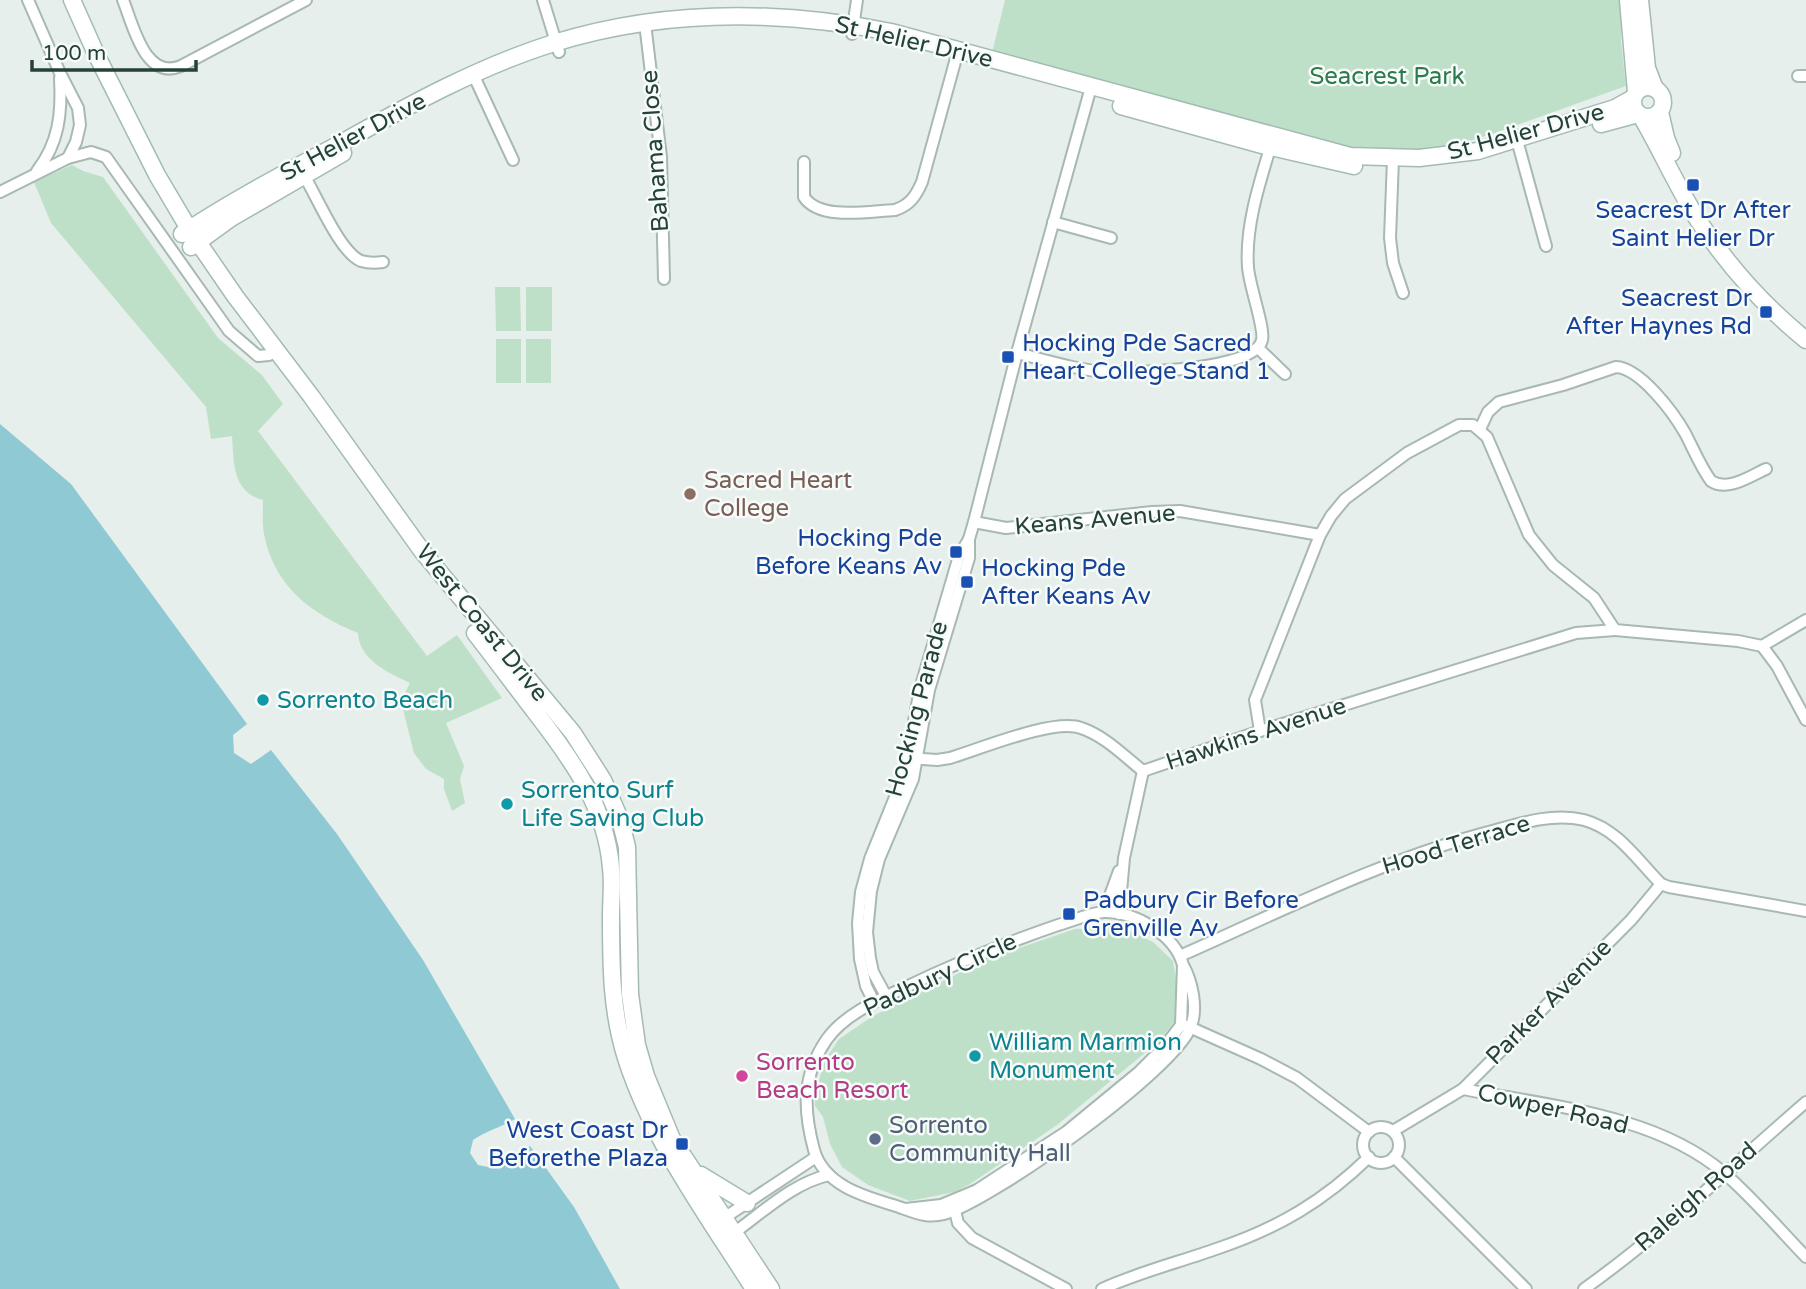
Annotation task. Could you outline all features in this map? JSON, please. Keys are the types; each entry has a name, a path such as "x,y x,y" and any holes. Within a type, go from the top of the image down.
{"main road":[{"name":"West Coast Drive","path":"63,0 146,175 269,355 555,738 592,795 605,831 612,870 611,980 621,1041 636,1088 680,1173 771,1289"},
{"name":"West Coast Drive","path":"72,0 190,238 311,396 422,551 573,733 603,780 621,819 627,847 630,994 637,1045 663,1121 695,1174 719,1222"},
{"path":"1628,0 1637,105 1698,220 1732,268 1783,322 1806,340"},
{"path":"1640,0 1647,68 1663,102 1660,112 1665,138 1672,153 1692,192 1721,237 1770,298 1806,329"},
{"name":"St Helier Drive","path":"190,238 301,171 475,78 557,47 646,28 746,16 806,19 853,29 891,32 957,56 1272,141 1393,164 1518,145 1637,105"},
{"path":"1637,105 1643,88 1656,89"},
{"path":"1637,105 1651,117 1660,112"},
{"path":"695,1174 747,1203"},
{"name":"West Coast Drive","path":"729,1236 754,1289"}],"street":[{"path":"28,0 78,108 80,125 68,158"},
{"path":"123,0 141,46 151,61 163,70 181,66 306,0"},
{"path":"543,0 557,47"},
{"path":"853,29 857,0"},
{"name":"Bahama Close","path":"646,28 661,157 663,279"},
{"path":"804,162 804,197 813,208 831,212 895,210 903,207 914,199 922,182 957,56"},
{"path":"35,174 52,149 58,130 61,111 60,73"},
{"path":"475,78 513,160"},
{"name":"Hocking Parade","path":"886,996 873,972 867,912 879,859 913,779 920,689 959,556 974,522 1089,91"},
{"path":"1017,353 1082,369 1107,372 1205,366 1231,361 1258,348 1262,341 1262,324 1251,287 1248,250 1253,211 1272,141"},
{"path":"1518,145 1546,246"},
{"path":"0,192 68,158 91,152 106,157 229,331 258,356 269,355"},
{"path":"1393,164 1391,251 1403,293"},
{"path":"301,171 325,215 354,257 361,261 383,262"},
{"path":"1053,222 1111,238"},
{"path":"1258,348 1284,374"},
{"path":"1479,429 1488,412 1499,401 1563,385 1616,367 1625,368 1645,381 1683,430 1711,481 1726,485 1766,469"},
{"path":"1260,731 1255,700 1320,535 1339,506 1359,488 1407,453 1450,429 1467,425 1479,429 1487,437 1529,535 1553,565 1594,598 1615,630"},
{"name":"Keans Avenue","path":"974,522 1006,528 1180,511 1320,535"},
{"path":"1806,620 1762,646 1777,666 1806,720"},
{"name":"Hawkins Avenue","path":"913,759 950,758 1043,729 1069,726 1080,727 1107,742 1143,771 1260,731 1577,633 1615,630 1738,641 1762,646"},
{"name":"Hocking Parade","path":"874,1002 866,985 860,959 859,910 870,859 913,759"},
{"path":"1119,914 1124,859 1143,771"},
{"name":"Hood Terrace","path":"1182,960 1396,861 1464,838 1532,820 1571,818 1600,825 1623,843 1661,884"},
{"path":"1104,912 1124,859"},
{"path":"1661,884 1676,889 1806,911"},
{"name":"Parker Avenue","path":"1392,1131 1463,1088 1632,920 1661,884"},
{"name":"Padbury Circle","path":"1182,960 1170,939 1162,933 1138,920 1104,912 994,947 874,1002 840,1024 812,1065 805,1092 805,1111 816,1157 829,1175 859,1194 928,1217 991,1191 1072,1138 1171,1054 1186,1026"},
{"path":"1182,960 1186,1026 1297,1078 1369,1132"},
{"name":"Cowper Road","path":"1463,1088 1599,1114 1670,1139 1724,1173 1806,1257"},
{"name":"Raleigh Road","path":"1584,1289 1620,1263 1806,1102"},
{"path":"1380,1127 1392,1131 1399,1141 1394,1157 1383,1162 1369,1157 1364,1147 1369,1132 1380,1127"},
{"path":"719,1222 816,1157"},
{"path":"1102,1289 1125,1278 1221,1247 1280,1222 1311,1206 1343,1183 1369,1157"},
{"path":"1394,1157 1526,1289"},
{"path":"729,1236 794,1190 816,1178 829,1175"},
{"path":"784,1178 794,1190"},
{"path":"953,1206 958,1223 972,1238 1066,1289"}],"green space":[{"name":"Seacrest Park","path":"1005,0 1621,0 1621,41 1626,86 1439,150 1381,154 1303,139 992,53"},
{"path":"72,165 103,177 218,338 262,375 283,404 258,431 427,656 457,635 502,698 446,723 464,766 460,779 465,803 452,811 444,789 444,779 426,769 414,753 401,701 410,683 376,664 364,651 358,633 310,607 286,583 269,552 263,530 263,500 245,490 237,475 232,436 211,439 206,407 51,223 34,182"},
{"path":"495,287 520,287 521,331 496,331"},
{"path":"526,287 552,287 552,331 526,331"},
{"path":"496,339 521,339 521,383 496,383"},
{"path":"526,339 551,339 551,383 526,383"},
{"path":"1108,928 1132,932 1153,942 1173,961 1177,985 1175,1021 1157,1043 1057,1125 954,1192 910,1201 868,1185 842,1167 830,1144 823,1117 815,1106 815,1094 825,1060 839,1039 873,1016 987,959 1075,929"}],"water":[{"path":"0,424 71,484 247,724 233,735 234,753 251,764 271,750 337,834 423,960 515,1119 473,1140 470,1153 478,1165 493,1168 530,1146 574,1207 620,1289 0,1289"}],"place":[{"name":"Seacrest Dr After Saint Helier Dr","path":"1693,185"},
{"name":"Seacrest Dr After Haynes Rd","path":"1766,312"},
{"name":"Hocking Pde Sacred Heart College Stand 1","path":"1008,357"},
{"name":"Sacred Heart College","path":"690,494"},
{"name":"Hocking Pde Before Keans Av","path":"956,552"},
{"name":"Hocking Pde After Keans Av","path":"967,582"},
{"name":"Sorrento Beach","path":"263,700"},
{"name":"Sorrento Surf Life Saving Club","path":"507,804"},
{"name":"Padbury Cir Before Grenville Av","path":"1069,914"},
{"name":"William Marmion Monument","path":"975,1056"},
{"name":"Sorrento Beach Resort","path":"742,1076"},
{"name":"Sorrento Community Hall","path":"875,1139"},
{"name":"West Coast Dr Beforethe Plaza","path":"682,1144"}]}
